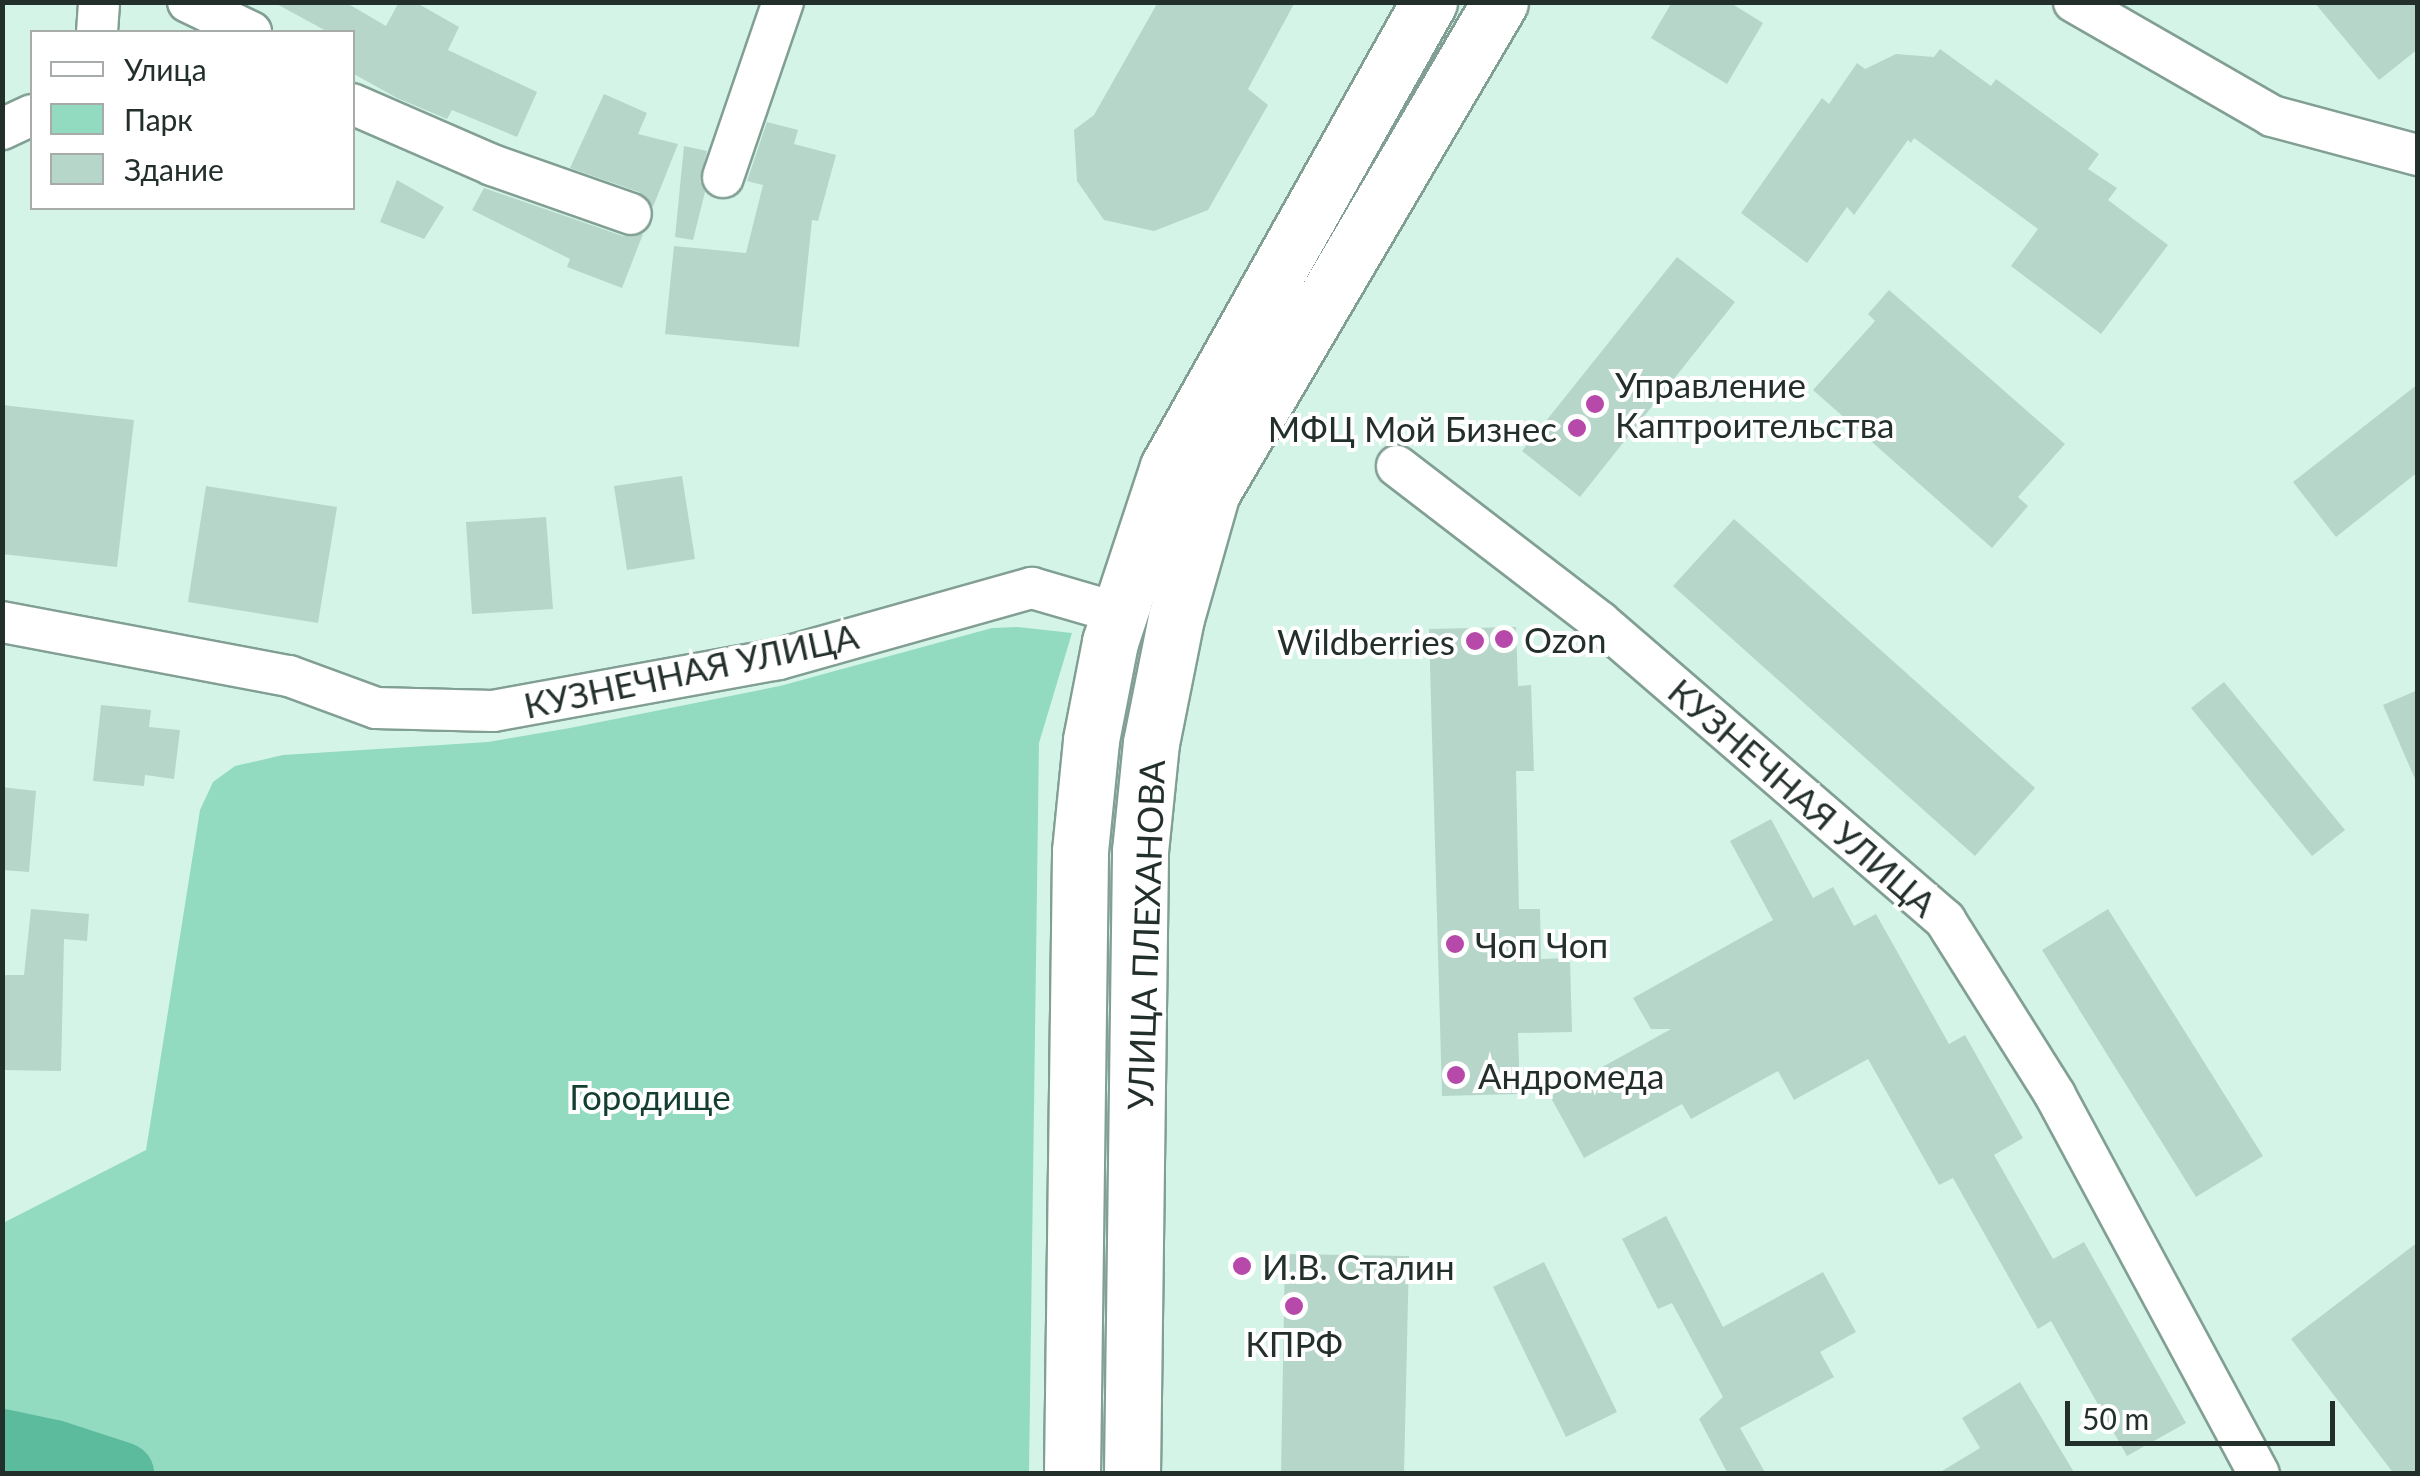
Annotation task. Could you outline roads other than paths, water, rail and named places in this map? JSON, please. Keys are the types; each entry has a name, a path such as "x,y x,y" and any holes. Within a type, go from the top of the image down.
{"main road":[{"name":"УЛИЦА ПЛЕХАНОВА","path":"1072,1474 1080,851 1091,740 1118,613 1168,466 1429,2"},
{"name":"УЛИЦА ПЛЕХАНОВА","path":"1132,1474 1140,852 1152,743 1176,618 1212,492 1500,2"}],"street":[{"path":"97,30 99,2"},
{"path":"188,2 247,30"},
{"path":"723,177 782,2"},
{"path":"2074,2 2272,116 2418,155"},
{"path":"355,105 492,165 631,214"},
{"path":"2,129 30,116"},
{"name":"КУЗНЕЧНАЯ УЛИЦА","path":"1397,466 1600,622 1945,920 2055,1096 2259,1474"},
{"name":"КУЗНЕЧНАЯ УЛИЦА","path":"2,622 289,676 376,708 493,711 780,659 1032,588 1118,613"}],"waterway":[{"path":"2,1441 54,1452 121,1474"}],"place":[{"name":"Управление Каптроительства","path":"1595,404"},
{"name":"МФЦ Мой Бизнес","path":"1577,428"},
{"name":"Ozon","path":"1504,639"},
{"name":"Wildberries","path":"1475,641"},
{"name":"Чоп Чоп","path":"1455,944"},
{"name":"Андромеда","path":"1456,1075"},
{"name":"И.В. Сталин","path":"1242,1266"},
{"name":"КПРФ","path":"1294,1306"}],"park label":[{"name":"Городище","path":"650,1096"}]}
